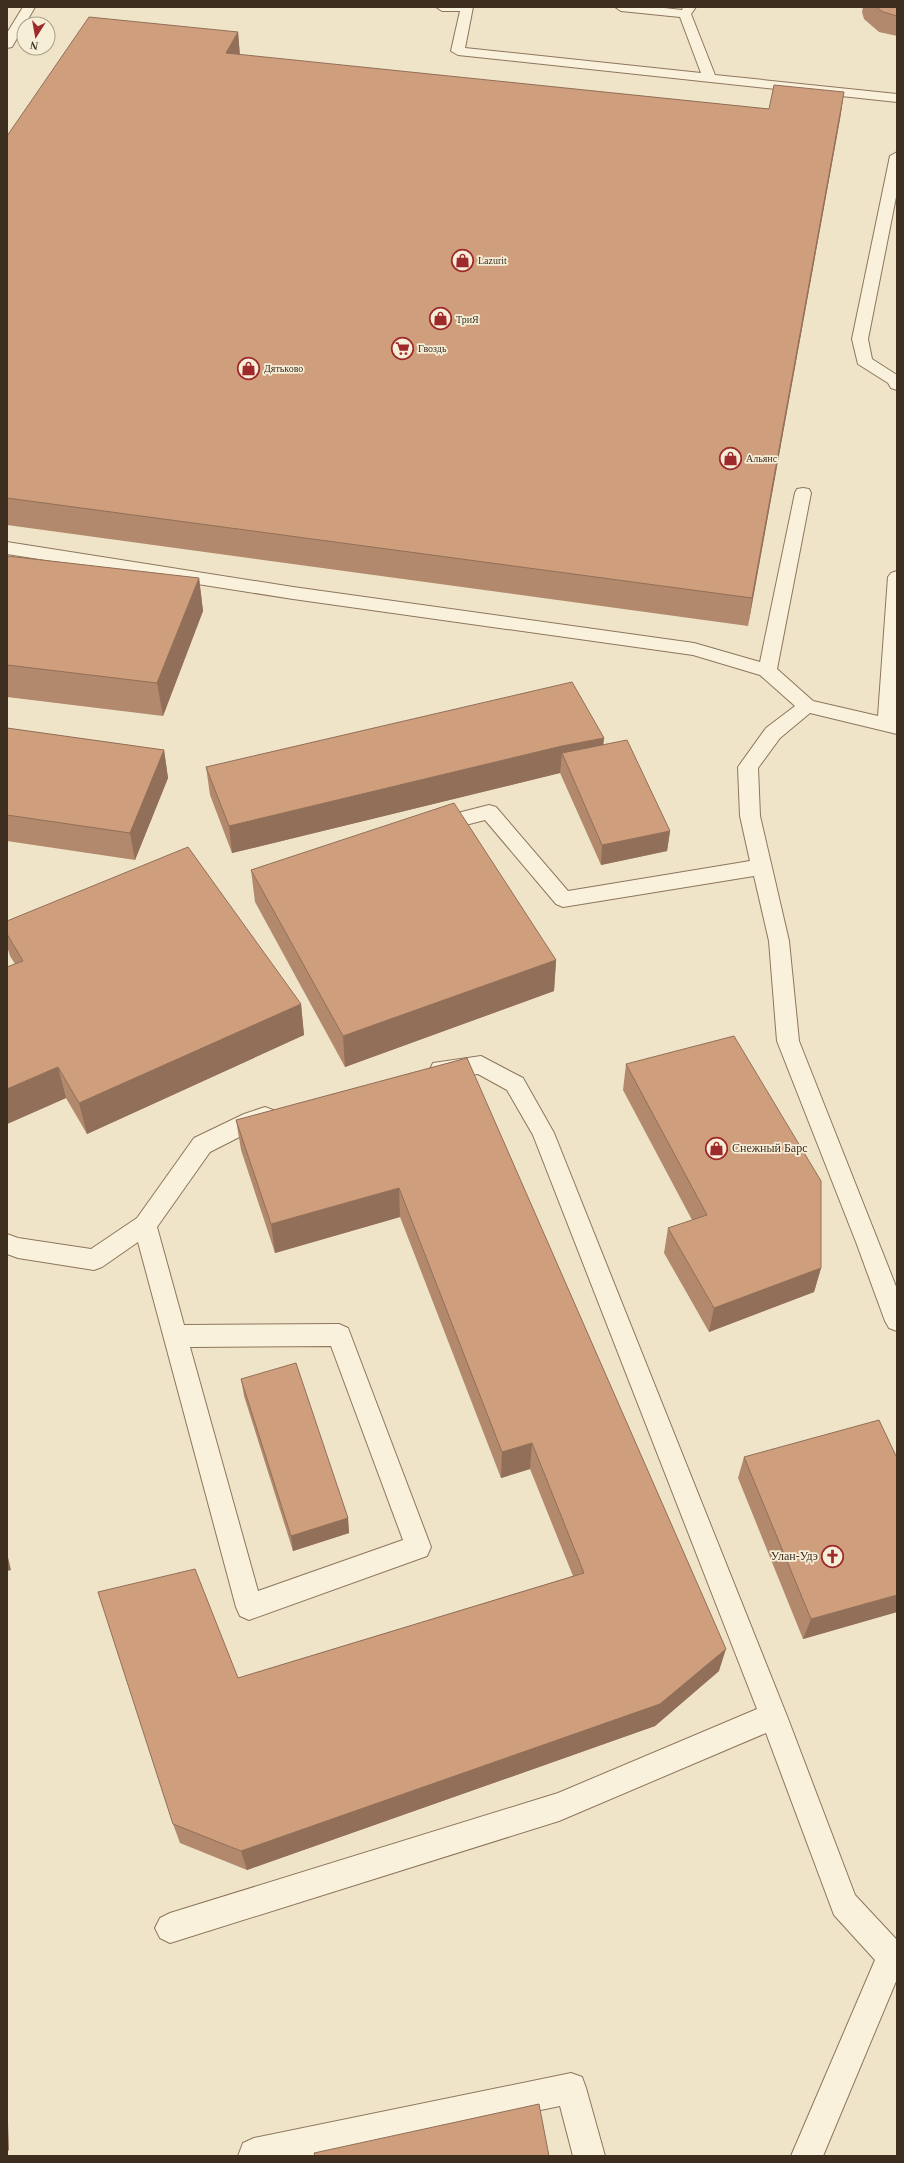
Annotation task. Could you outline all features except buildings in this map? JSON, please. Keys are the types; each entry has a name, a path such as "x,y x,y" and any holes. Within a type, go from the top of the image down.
{"lane":[{"path":"7,44 29,7"},
{"path":"442,7 467,7 458,51 897,98"},
{"path":"621,7 688,11 710,78"},
{"path":"897,156 860,338 864,361 894,380 897,385"},
{"path":"767,671 803,493"},
{"path":"7,548 293,593 694,649 767,671 807,706 892,726 897,577"},
{"path":"807,706 773,733 748,767 750,816 779,941 788,1040 868,1242 897,1322"},
{"path":"413,831 489,812 563,900 762,868"},
{"path":"417,1072 481,1064 515,1084 543,1133 773,1716 844,1905 894,1956 807,2156"},
{"path":"7,1244 18,1248 94,1260 144,1225 202,1145 252,1120 289,1109"},
{"path":"144,1225 174,1336 249,1608 418,1547 339,1335 174,1336"},
{"path":"170,1928 559,1807 773,1716"},
{"path":"254,2156 254,2154 572,2088 589,2156"}],"place":[{"name":"Lazurit","path":"463,260"},
{"name":"ТриЯ","path":"441,319"},
{"name":"Гвоздь","path":"403,348"},
{"name":"Дятьково","path":"248,368"},
{"name":"Альянс","path":"731,458"},
{"name":"Снежный Барс","path":"717,1148"},
{"name":"Улан-Удэ","path":"833,1556"}]}
